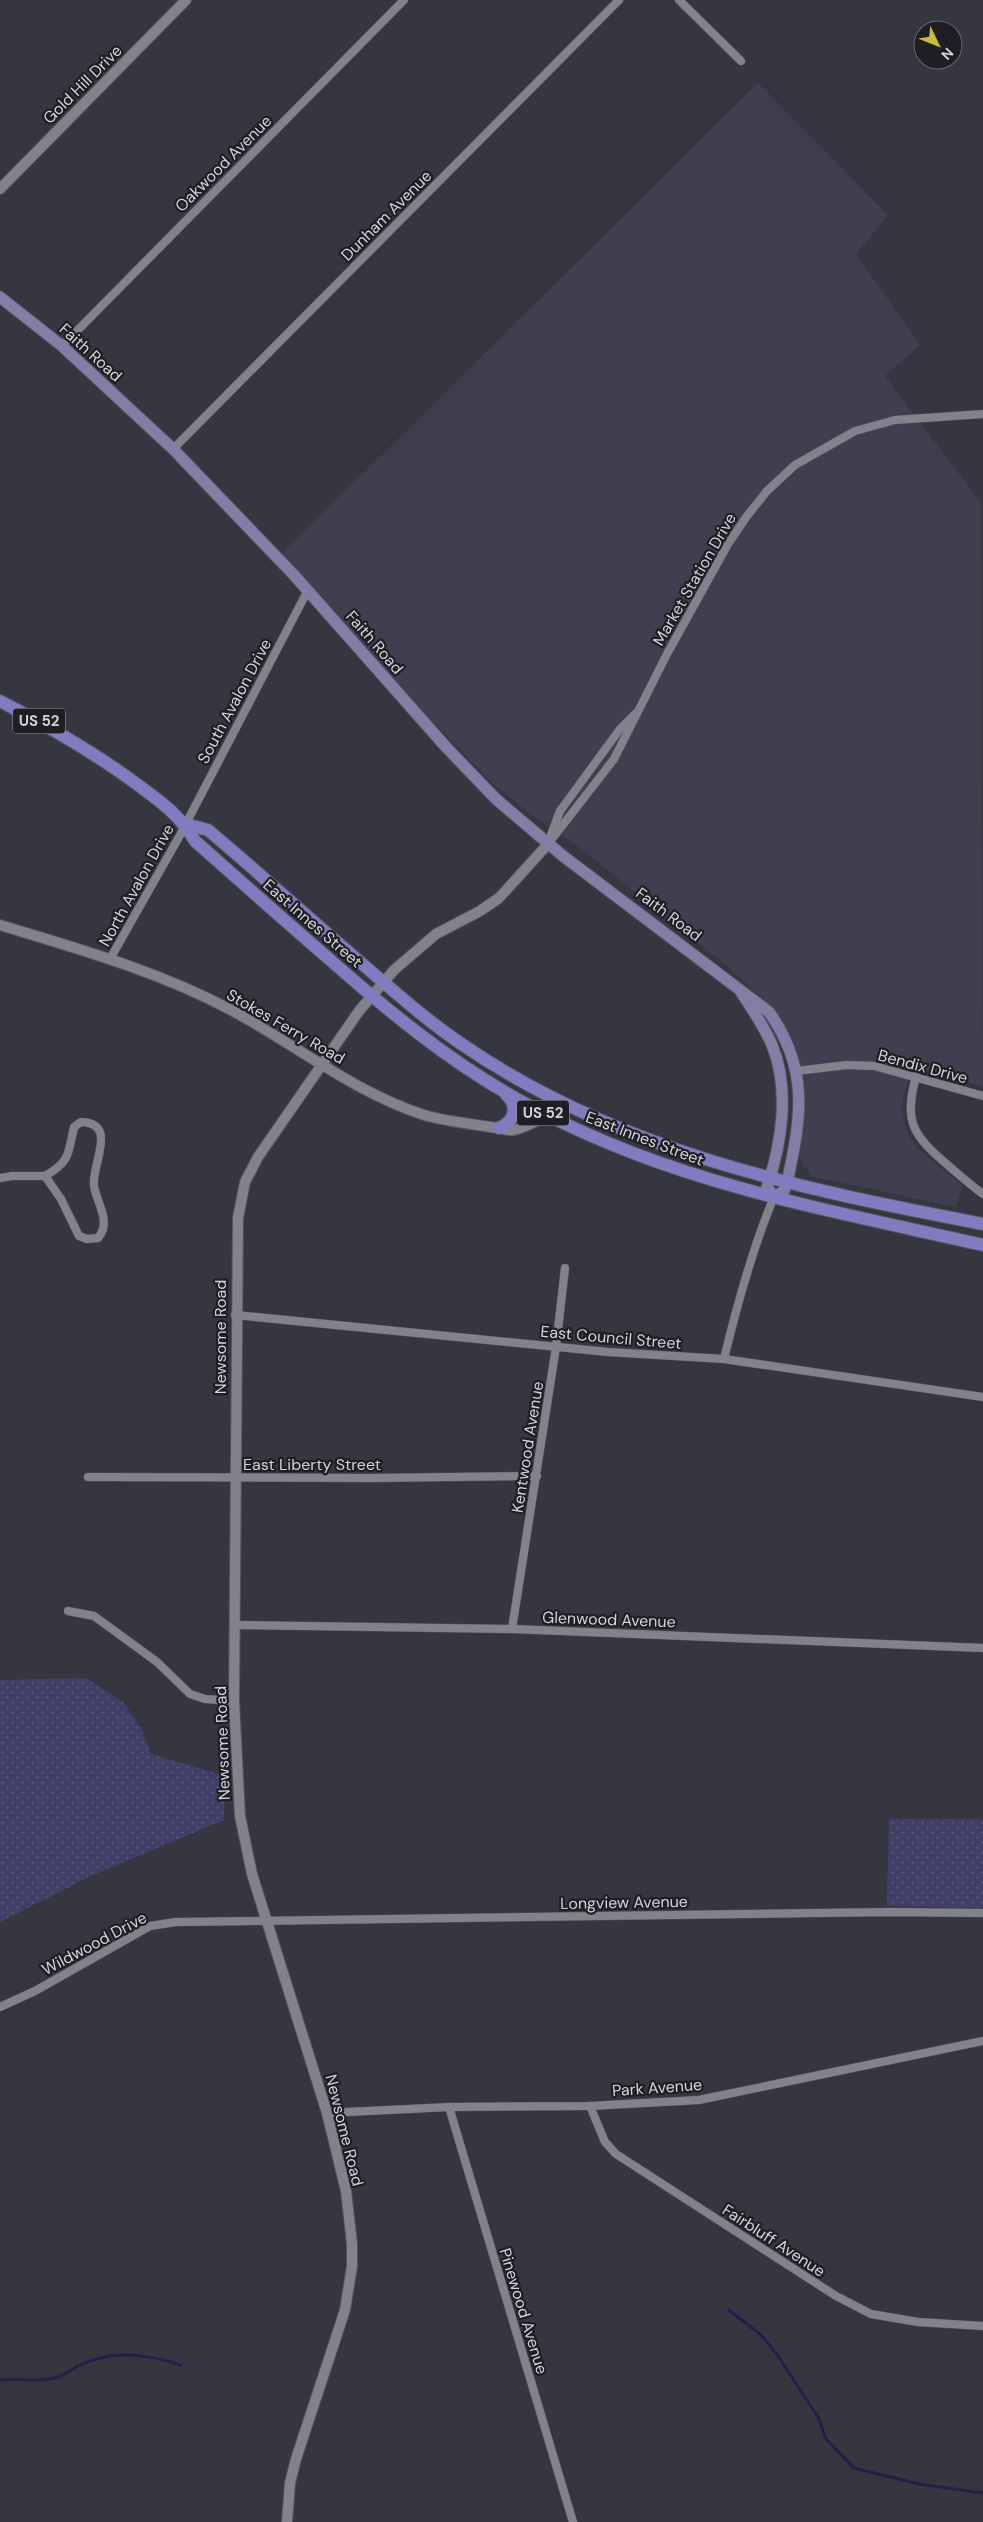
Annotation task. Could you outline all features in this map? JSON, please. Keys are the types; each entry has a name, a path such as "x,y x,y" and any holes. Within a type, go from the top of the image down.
{"main road":[{"name":"Faith Road","path":"0,297 62,346 173,449 308,590 476,779 548,844 741,992 759,1003 772,1016 782,1034 796,1071 800,1116 787,1183"},
{"name":"East Innes Street","path":"0,701 63,734 123,772 164,803 186,824 195,841 371,996 442,1051 500,1090 557,1120 654,1162 734,1188 983,1245"},
{"name":"East Innes Street","path":"186,824 208,830 383,982 460,1043 559,1101 614,1127 672,1149 787,1183 983,1224"},
{"name":"Faith Road","path":"741,992 769,1038 782,1082 781,1119 767,1187 774,1197"},
{"path":"499,1128 509,1122 515,1111 512,1100 500,1090"},
{"path":"774,1197 784,1191 787,1183"}],"street":[{"name":"Gold Hill Drive","path":"0,189 186,0"},
{"name":"Oakwood Avenue","path":"62,346 404,0"},
{"name":"Dunham Avenue","path":"173,449 619,0"},
{"path":"679,0 741,62"},
{"name":"Market Station Drive","path":"383,982 408,956 432,937 480,911 499,898 548,844 614,759 728,544 762,498 795,465 855,431 896,420 983,414"},
{"name":"South Avalon Drive","path":"186,824 308,590"},
{"name":"Market Station Drive","path":"548,844 560,811 620,728 640,709"},
{"name":"North Avalon Drive","path":"110,959 186,824"},
{"name":"Stokes Ferry Road","path":"0,925 110,959 169,981 229,1009 384,1099 419,1113 456,1123 510,1130 541,1119 557,1120"},
{"name":"Newsome Road","path":"287,2522 290,2483 296,2459 345,2310 352,2266 351,2226 346,2191 327,2113 252,1874 240,1816 234,1701 235,1315 238,1218 245,1182 263,1149 322,1064 383,982"},
{"name":"Bendix Drive","path":"796,1071 858,1065 916,1076 983,1096"},
{"path":"916,1076 910,1111 917,1135 927,1147 983,1194"},
{"path":"0,1178 45,1176 57,1169 67,1158 74,1127 81,1122 90,1122 98,1127 102,1135 94,1184 105,1221 104,1231 98,1238 88,1239 79,1236 62,1200 45,1176"},
{"path":"724,1359 740,1297 763,1223 774,1197"},
{"name":"Kentwood Avenue","path":"512,1629 556,1347 565,1268"},
{"name":"East Council Street","path":"235,1315 556,1347 724,1359 983,1397"},
{"name":"East Liberty Street","path":"88,1477 537,1476"},
{"path":"68,1611 94,1616 157,1662 190,1694 205,1699 234,1701"},
{"name":"Glenwood Avenue","path":"235,1625 512,1629 983,1648"},
{"name":"Longview Avenue","path":"266,1920 871,1912 983,1913"},
{"name":"Wildwood Drive","path":"0,2007 35,1991 150,1926 176,1922 266,1920"},
{"name":"Park Avenue","path":"327,2113 449,2107 590,2106 698,2100 983,2041"},
{"name":"Fairbluff Avenue","path":"590,2106 605,2142 616,2154 836,2296 871,2314 918,2322 983,2326"},
{"name":"Pinewood Avenue","path":"449,2107 573,2522"}],"shaded area":[{"path":"758,83 888,215 856,254 920,345 885,376 981,503 983,1087 913,1066 903,1097 902,1110 907,1132 917,1148 963,1186 956,1207 810,1176 811,1173 803,1166 800,1157 804,1116 776,1017 765,1001 733,971 583,850 529,813 492,783 394,681 282,554"},
{"path":"86,1678 124,1703 141,1728 151,1754 219,1774 225,1783 224,1820 93,1875 0,1922 0,1680"},
{"path":"889,1819 983,1819 983,1908 887,1906"}],"waterway":[{"path":"729,2310 761,2335 778,2356 818,2417 826,2439 854,2468 919,2484 983,2493"},
{"path":"0,2380 51,2379 94,2360 119,2355 144,2356 181,2365"}]}
